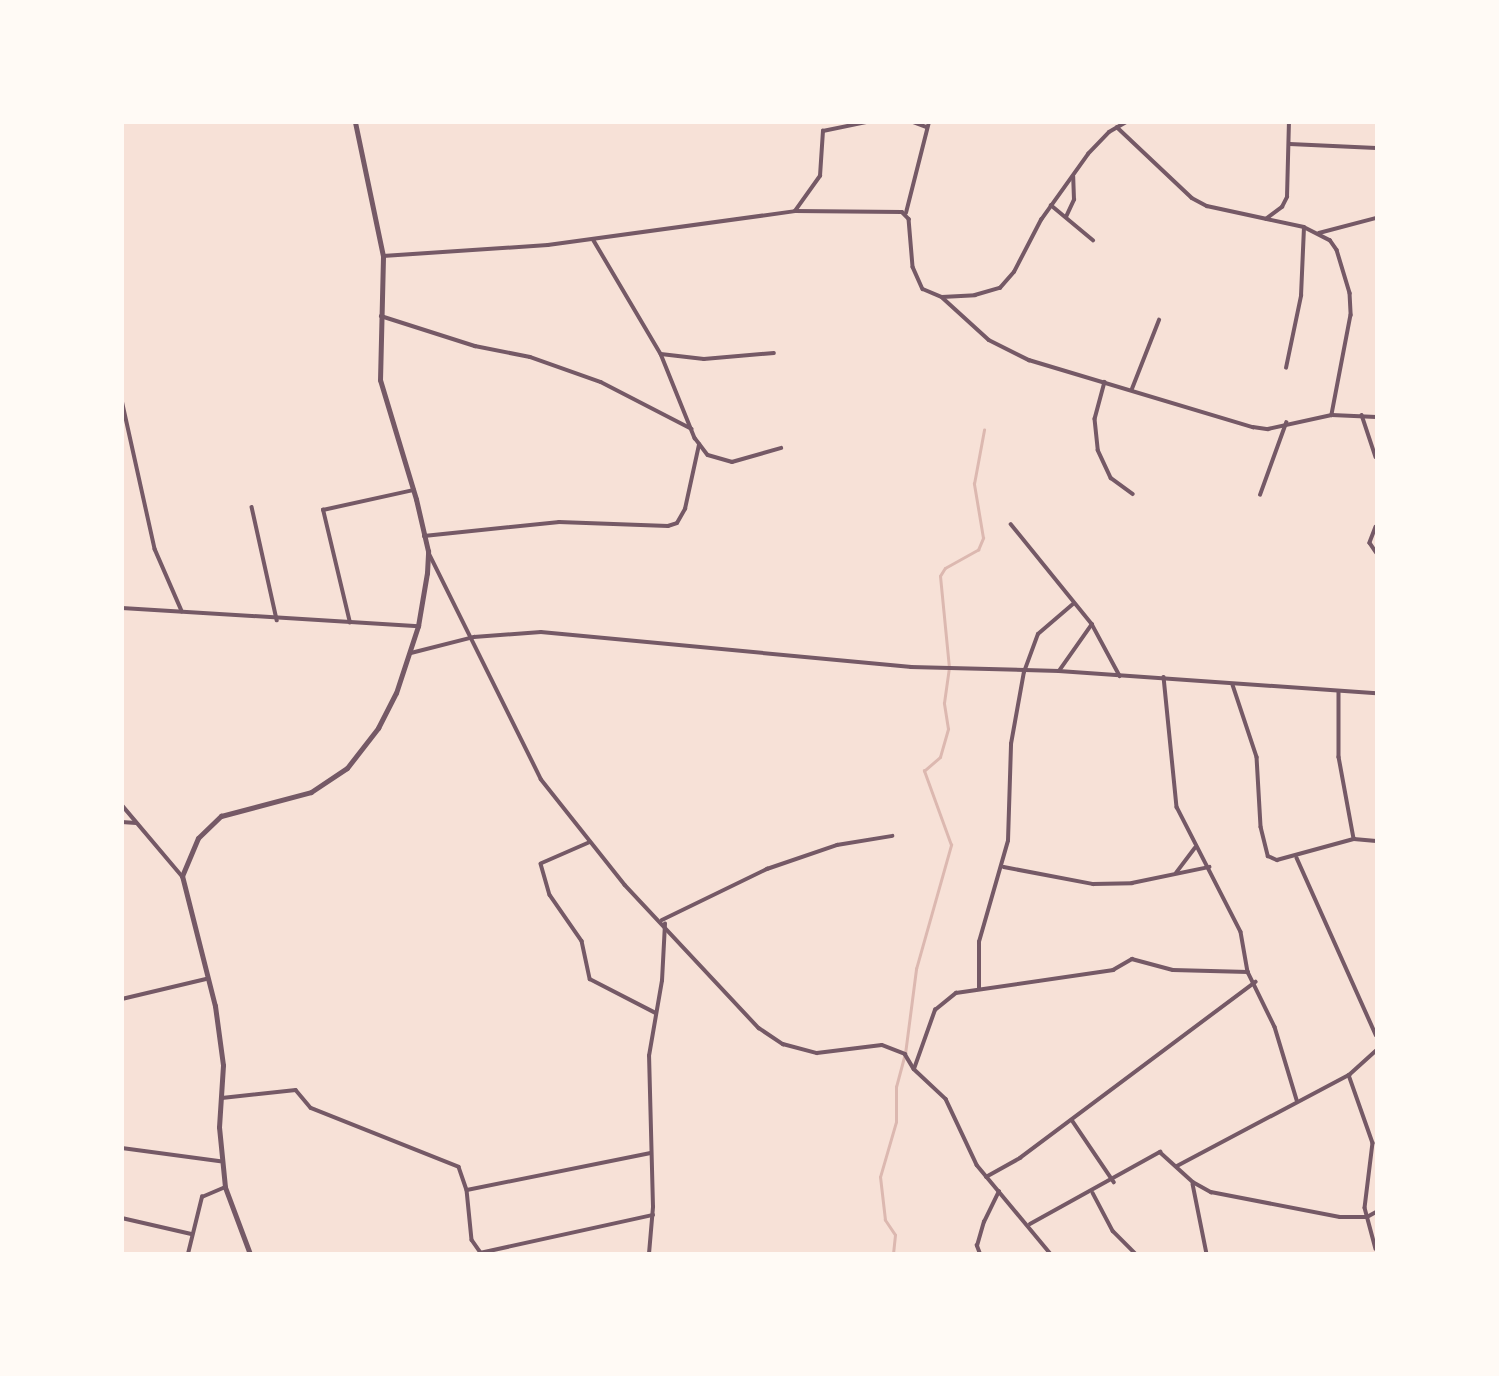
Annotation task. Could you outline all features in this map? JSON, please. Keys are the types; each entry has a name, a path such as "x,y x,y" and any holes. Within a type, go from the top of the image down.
{"street":[{"path":"355,122 383,256 386,296 381,316 380,380 414,490 428,551 474,637 522,747 589,843 759,1028 783,1044 817,1052 871,1044 896,1047 914,1069 946,1099 967,1151 986,1177 1030,1224 1048,1253"},
{"path":"795,211 821,176 823,131 867,122"},
{"path":"913,122 928,125 906,214 918,281 942,296 977,331 1007,351 1253,427 1332,415 1377,417"},
{"path":"942,296 991,292 1006,282 1051,205 1097,144 1126,122"},
{"path":"1264,220 1282,207 1287,197 1289,122"},
{"path":"1117,127 1192,198 1226,213 1304,227 1319,233 1338,250 1350,293 1347,346 1332,415"},
{"path":"1290,144 1377,148"},
{"path":"1066,217 1074,200 1073,177"},
{"path":"1051,205 1093,240"},
{"path":"383,256 593,239 795,211 906,214"},
{"path":"1319,233 1377,218"},
{"path":"1286,368 1301,296 1304,227"},
{"path":"593,239 661,354 699,445 708,455 732,462 780,448"},
{"path":"381,316 475,346 530,357 601,382 692,429"},
{"path":"1132,389 1159,320"},
{"path":"661,354 704,359 775,353"},
{"path":"1105,382 1095,419 1098,450 1111,478 1133,494"},
{"path":"122,400 155,549 182,611"},
{"path":"1362,415 1377,457"},
{"path":"1260,495 1286,424"},
{"path":"424,536 559,522 668,526 682,516 699,445"},
{"path":"351,624 323,510 414,490"},
{"path":"252,508 277,620"},
{"path":"1011,524 1073,604 1092,624 1120,676"},
{"path":"1377,527 1370,543 1377,552"},
{"path":"182,876 198,838 221,816 311,792 348,768 378,727 410,653 418,626 428,551"},
{"path":"979,988 979,943 989,901 1004,867 1011,744 1024,672 1038,634 1073,604"},
{"path":"122,608 277,620 418,626"},
{"path":"1059,671 1092,624"},
{"path":"410,653 474,637 541,632 669,647 1024,672 1059,671 1164,677 1233,685 1377,693"},
{"path":"1164,677 1177,807 1195,848 1209,867 1241,932 1248,972 1275,1027 1297,1100"},
{"path":"1233,685 1257,757 1264,847 1272,859 1297,857 1354,839 1376,840"},
{"path":"1339,691 1339,757 1354,839"},
{"path":"122,805 182,876 223,1065 220,1161 225,1187 250,1254"},
{"path":"122,822 138,824"},
{"path":"663,922 767,869 837,845 892,836"},
{"path":"589,843 541,864 550,895 582,941 590,979 656,1013"},
{"path":"1176,873 1195,848"},
{"path":"1297,857 1377,1035"},
{"path":"1004,867 1093,884 1132,883 1209,867"},
{"path":"649,1254 653,1215 649,1056 656,1013 663,922"},
{"path":"914,1069 935,1010 956,993 1113,970 1132,959 1173,970 1248,972"},
{"path":"122,999 206,979"},
{"path":"986,1177 1072,1119 1255,982"},
{"path":"1177,1166 1297,1100 1349,1075 1377,1051"},
{"path":"1349,1075 1373,1143 1367,1217 1377,1250"},
{"path":"222,1098 296,1090 311,1108 459,1167 467,1191 472,1240 481,1253 653,1215"},
{"path":"1072,1119 1114,1182"},
{"path":"122,1148 220,1161"},
{"path":"1030,1224 1114,1182 1160,1152 1193,1182 1254,1202 1367,1217 1377,1212"},
{"path":"467,1191 650,1153"},
{"path":"1193,1182 1207,1254"},
{"path":"188,1254 202,1197 225,1187"},
{"path":"980,1254 977,1246 984,1222 999,1191"},
{"path":"1093,1193 1113,1231 1136,1254"},
{"path":"122,1218 192,1234"}],"waterway":[{"path":"893,1254 895,1235 885,1220 880,1177 896,1122 896,1087 905,1054 916,969 951,845 924,771 940,757 948,729 944,703 949,668 940,576 945,568 978,550 983,538 974,484 984,430"}]}
